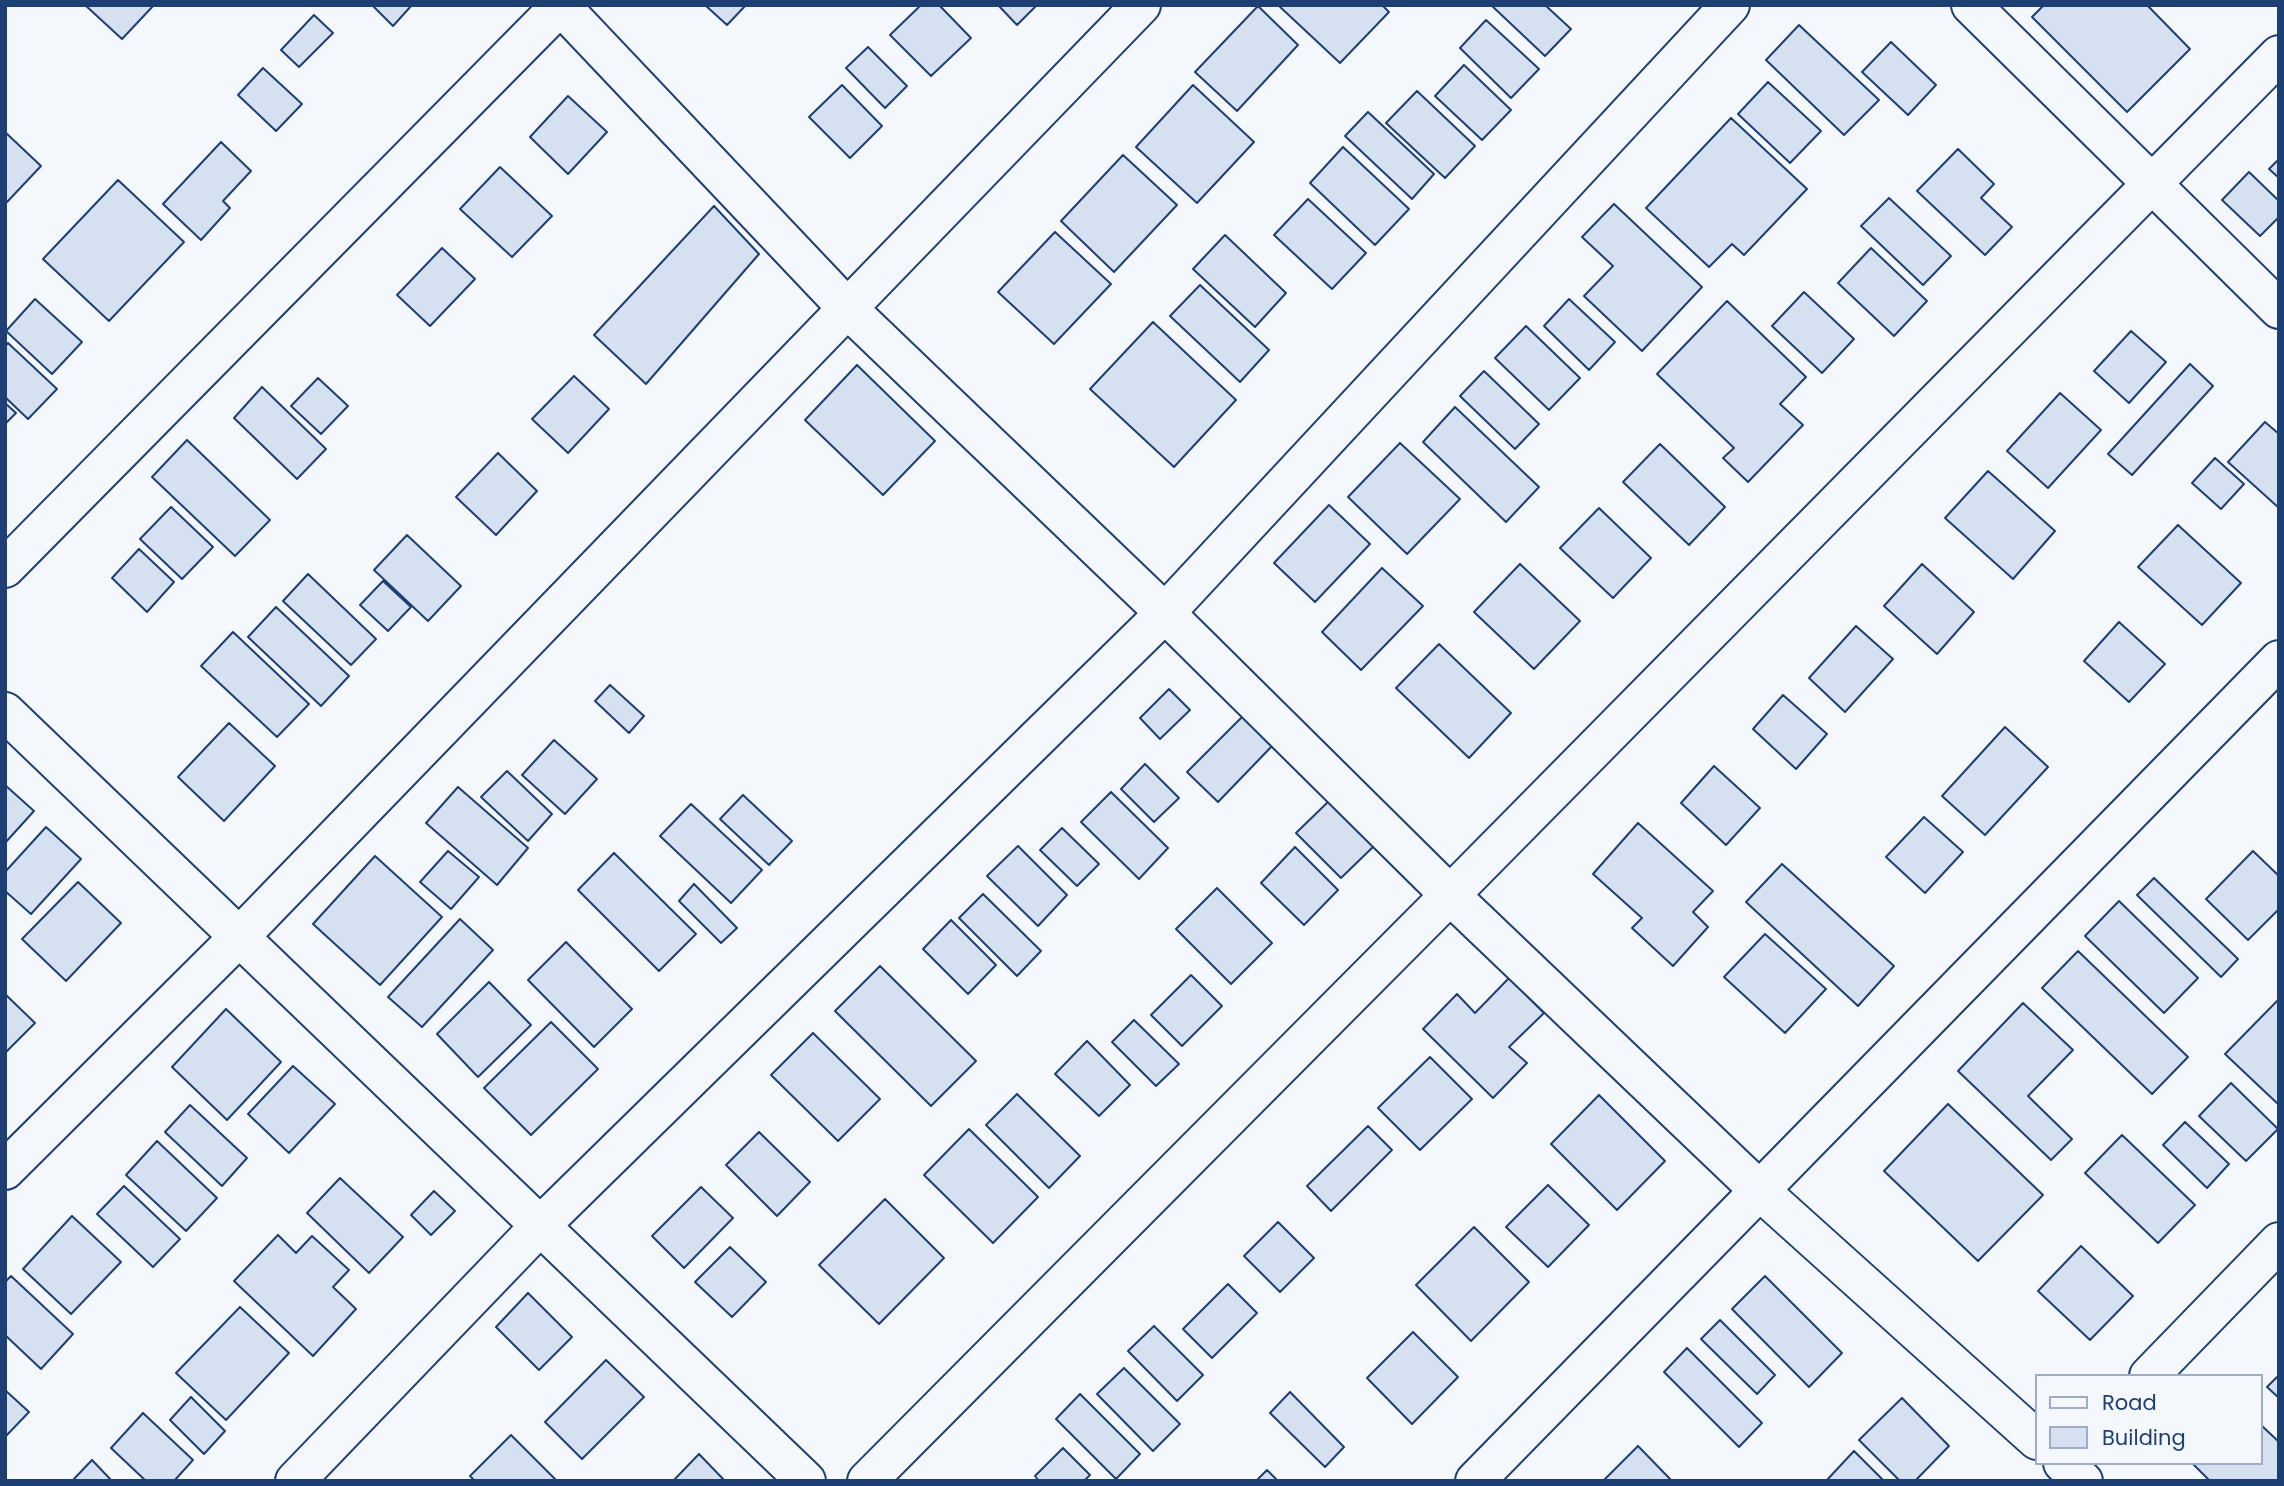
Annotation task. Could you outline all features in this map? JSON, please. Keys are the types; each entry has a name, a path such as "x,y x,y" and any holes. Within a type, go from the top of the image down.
{"street":[{"path":"5,1171 240,936 1141,5"},
{"path":"295,1481 541,1225 1165,612 1730,5"},
{"path":"1971,5 2279,309"},
{"path":"5,568 561,6 848,309 1165,612 1450,895 1759,1190 2036,1439"},
{"path":"867,1481 2279,55"},
{"path":"1475,1481 2279,660"},
{"path":"5,712 806,1481"},
{"path":"2151,1374 2279,1242"},
{"path":"2047,1481 2062,1465"},
{"path":"2066,1465 2083,1481"}],"building":[{"path":"85,5 154,5 122,39"},
{"path":"372,5 412,5 393,26"},
{"path":"705,5 746,5 727,25"},
{"path":"921,5 939,5 971,38 931,76 890,35"},
{"path":"998,5 1037,5 1017,25"},
{"path":"1278,5 1382,5 1389,12 1340,63"},
{"path":"1491,5 1545,5 1571,29 1545,56"},
{"path":"2044,5 2147,5 2190,49 2127,112 2032,17"},
{"path":"1258,6 1298,45 1237,111 1195,72"},
{"path":"314,15 333,33 299,67 281,50"},
{"path":"1486,20 1539,69 1511,98 1460,48"},
{"path":"1799,25 1879,100 1844,135 1766,60"},
{"path":"1891,42 1936,85 1908,115 1862,72"},
{"path":"868,47 907,86 885,108 846,68"},
{"path":"1464,65 1511,110 1482,140 1435,96"},
{"path":"263,68 302,104 276,131 238,95"},
{"path":"1768,82 1821,131 1790,163 1738,114"},
{"path":"842,85 882,126 850,158 809,117"},
{"path":"1193,85 1254,142 1197,203 1136,147"},
{"path":"1417,91 1475,146 1445,178 1386,123"},
{"path":"568,96 607,132 568,174 530,137"},
{"path":"1368,112 1434,174 1412,199 1345,136"},
{"path":"1731,118 1807,189 1744,255 1732,244 1709,267 1646,208"},
{"path":"5,132 41,166 7,202 5,200"},
{"path":"221,142 251,171 223,201 230,208 201,240 163,204"},
{"path":"1343,147 1409,209 1375,245 1310,183"},
{"path":"1958,149 1994,184 1981,198 2012,227 1985,255 1917,191"},
{"path":"1123,155 1177,205 1114,272 1061,221"},
{"path":"2279,159 2279,178 2269,169"},
{"path":"500,167 552,216 512,257 460,209"},
{"path":"2249,172 2279,201 2279,217 2260,236 2222,200"},
{"path":"118,180 184,242 109,321 43,259"},
{"path":"1889,198 1951,256 1923,285 1861,226"},
{"path":"1308,199 1366,253 1332,289 1274,235"},
{"path":"1614,204 1702,287 1642,351 1584,296 1613,266 1582,237"},
{"path":"714,206 759,254 646,384 594,335"},
{"path":"1055,232 1111,284 1054,344 998,292"},
{"path":"1225,235 1286,293 1255,327 1193,269"},
{"path":"442,248 475,279 430,326 397,295"},
{"path":"1871,248 1927,301 1894,336 1838,283"},
{"path":"1200,285 1269,350 1240,382 1170,316"},
{"path":"1804,292 1854,339 1822,373 1772,326"},
{"path":"35,299 82,342 52,374 6,331"},
{"path":"1569,299 1615,342 1589,370 1544,326"},
{"path":"1727,301 1806,377 1780,404 1803,425 1748,482 1723,458 1734,448 1657,374"},
{"path":"1153,322 1236,400 1174,467 1090,389"},
{"path":"1526,326 1580,378 1549,410 1495,358"},
{"path":"2131,331 2166,362 2129,403 2094,371"},
{"path":"8,343 57,389 28,419 5,397 5,346"},
{"path":"2190,364 2213,386 2132,475 2108,454"},
{"path":"857,365 935,441 883,495 805,420"},
{"path":"1484,371 1539,424 1515,449 1460,396"},
{"path":"574,376 609,409 568,453 532,419"},
{"path":"318,378 348,406 321,434 291,406"},
{"path":"262,387 326,449 297,479 234,418"},
{"path":"2060,393 2101,430 2048,488 2007,451"},
{"path":"5,403 16,413 5,424"},
{"path":"1455,407 1539,487 1506,522 1423,442"},
{"path":"2265,422 2279,434 2279,508 2228,462"},
{"path":"187,440 270,520 235,556 152,477"},
{"path":"1400,443 1460,499 1407,554 1348,497"},
{"path":"1660,444 1725,507 1689,545 1623,482"},
{"path":"498,453 537,491 496,535 456,497"},
{"path":"2215,458 2244,484 2221,509 2192,483"},
{"path":"1988,471 2055,531 2013,579 1945,518"},
{"path":"1329,505 1370,544 1315,602 1274,563"},
{"path":"171,507 213,547 182,579 140,539"},
{"path":"1599,508 1651,558 1613,598 1560,548"},
{"path":"2178,525 2241,583 2202,625 2138,567"},
{"path":"407,535 461,586 428,621 374,570"},
{"path":"139,549 174,582 147,612 112,578"},
{"path":"1520,564 1580,621 1534,669 1474,612"},
{"path":"1922,564 1974,612 1937,654 1884,606"},
{"path":"1382,568 1423,606 1361,670 1322,632"},
{"path":"308,574 376,639 351,665 283,601"},
{"path":"383,581 411,607 388,631 360,605"},
{"path":"276,607 349,676 321,706 248,637"},
{"path":"2119,622 2165,664 2129,702 2084,661"},
{"path":"1856,626 1893,659 1845,712 1809,678"},
{"path":"233,632 309,704 277,737 201,666"},
{"path":"1439,644 1511,713 1469,758 1396,688"},
{"path":"610,685 644,716 629,733 595,701"},
{"path":"1169,689 1190,710 1160,739 1140,718"},
{"path":"1783,695 1827,734 1796,769 1753,729"},
{"path":"1244,715 1274,744 1218,802 1187,772"},
{"path":"229,723 275,766 224,821 178,777"},
{"path":"2005,727 2048,767 1985,835 1942,796"},
{"path":"554,740 597,779 565,814 522,775"},
{"path":"1145,764 1179,798 1154,822 1121,789"},
{"path":"1714,766 1760,808 1726,845 1681,803"},
{"path":"507,771 552,814 528,841 481,797"},
{"path":"5,785 34,811 5,843"},
{"path":"458,787 528,848 497,885 426,823"},
{"path":"1111,792 1168,848 1139,879 1081,822"},
{"path":"743,795 792,841 769,865 720,819"},
{"path":"1329,801 1374,846 1341,878 1296,833"},
{"path":"691,804 762,870 731,903 660,836"},
{"path":"1924,817 1963,852 1925,893 1886,857"},
{"path":"1638,823 1713,891 1693,912 1708,927 1673,966 1632,928 1642,918 1593,874"},
{"path":"46,827 81,859 31,914 5,891 5,872"},
{"path":"1062,828 1099,864 1077,886 1040,850"},
{"path":"1018,846 1067,895 1038,926 987,876"},
{"path":"1295,847 1338,890 1304,925 1261,883"},
{"path":"448,851 479,877 451,909 420,882"},
{"path":"2253,851 2279,876 2279,909 2248,940 2206,899"},
{"path":"614,853 696,934 659,971 578,890"},
{"path":"375,856 442,917 380,985 313,924"},
{"path":"1782,864 1894,966 1858,1006 1746,902"},
{"path":"2154,878 2238,959 2221,977 2137,895"},
{"path":"78,882 121,923 66,981 22,939"},
{"path":"694,884 737,928 721,943 679,901"},
{"path":"1217,888 1272,943 1231,984 1176,929"},
{"path":"983,894 1041,951 1017,976 959,918"},
{"path":"2119,901 2198,978 2164,1013 2085,936"},
{"path":"460,919 493,950 422,1027 388,997"},
{"path":"951,920 996,965 968,994 923,949"},
{"path":"1765,934 1826,989 1785,1033 1724,977"},
{"path":"566,942 632,1009 594,1047 528,980"},
{"path":"2078,951 2188,1057 2152,1094 2042,988"},
{"path":"880,966 976,1061 931,1106 835,1011"},
{"path":"1191,975 1222,1006 1182,1046 1151,1015"},
{"path":"1509,978 1544,1013 1509,1047 1527,1063 1493,1098 1423,1029 1457,994 1475,1013"},
{"path":"489,982 531,1025 478,1077 437,1034"},
{"path":"5,994 35,1023 5,1053"},
{"path":"2279,999 2279,1105 2225,1054"},
{"path":"2023,1003 2073,1050 2028,1096 2072,1139 2051,1160 1958,1071"},
{"path":"226,1009 281,1062 227,1120 172,1067"},
{"path":"1134,1020 1179,1064 1156,1086 1112,1042"},
{"path":"551,1022 598,1069 531,1135 484,1088"},
{"path":"813,1033 880,1099 838,1141 771,1075"},
{"path":"1087,1041 1130,1085 1099,1116 1055,1074"},
{"path":"1430,1057 1472,1099 1420,1150 1378,1108"},
{"path":"293,1066 335,1104 289,1153 248,1114"},
{"path":"2231,1083 2278,1129 2246,1161 2199,1116"},
{"path":"1017,1094 1080,1156 1049,1188 986,1125"},
{"path":"1599,1095 1665,1161 1617,1210 1551,1144"},
{"path":"1948,1104 2043,1195 1978,1261 1884,1171"},
{"path":"190,1105 247,1158 222,1186 165,1132"},
{"path":"2185,1122 2229,1164 2207,1188 2163,1145"},
{"path":"1368,1126 1392,1150 1331,1211 1307,1186"},
{"path":"969,1129 1038,1197 993,1243 924,1175"},
{"path":"759,1132 810,1182 777,1216 726,1165"},
{"path":"2122,1135 2195,1205 2158,1243 2085,1173"},
{"path":"157,1141 217,1198 186,1231 126,1175"},
{"path":"340,1178 403,1237 369,1273 307,1213"},
{"path":"1548,1185 1589,1225 1548,1267 1506,1227"},
{"path":"124,1186 180,1239 153,1267 97,1214"},
{"path":"701,1187 733,1218 684,1268 652,1236"},
{"path":"434,1191 455,1211 431,1235 411,1215"},
{"path":"885,1199 944,1258 879,1324 819,1265"},
{"path":"72,1216 121,1262 71,1314 23,1269"},
{"path":"1278,1222 1314,1258 1280,1292 1244,1256"},
{"path":"1474,1227 1529,1282 1471,1341 1416,1285"},
{"path":"278,1235 296,1253 312,1236 349,1270 333,1287 356,1309 313,1356 234,1281"},
{"path":"2081,1246 2133,1296 2090,1340 2038,1291"},
{"path":"730,1247 766,1282 732,1317 695,1282"},
{"path":"11,1276 73,1334 41,1369 5,1335 5,1282"},
{"path":"1765,1276 1842,1353 1809,1387 1732,1309"},
{"path":"1228,1284 1257,1313 1212,1358 1183,1329"},
{"path":"528,1293 572,1337 539,1370 496,1327"},
{"path":"240,1307 289,1353 226,1420 176,1373"},
{"path":"1720,1320 1775,1375 1757,1394 1701,1339"},
{"path":"1154,1326 1203,1375 1177,1401 1128,1351"},
{"path":"1413,1332 1458,1377 1412,1424 1367,1378"},
{"path":"1687,1348 1762,1423 1739,1447 1664,1372"},
{"path":"606,1360 644,1397 582,1459 545,1422"},
{"path":"1124,1368 1180,1424 1153,1451 1097,1394"},
{"path":"2279,1375 2279,1398 2267,1387"},
{"path":"5,1390 29,1412 5,1437"},
{"path":"1290,1392 1344,1447 1325,1467 1270,1413"},
{"path":"1080,1394 1140,1454 1116,1479 1056,1419"},
{"path":"191,1397 225,1431 204,1454 170,1420"},
{"path":"1902,1398 1949,1446 1915,1481 1900,1481 1859,1440"},
{"path":"143,1413 193,1460 174,1481 146,1481 111,1448"},
{"path":"2263,1427 2279,1442 2279,1481 2210,1481 2194,1465 2263,1465"},
{"path":"511,1435 557,1481 475,1481 470,1476"},
{"path":"1638,1446 1672,1481 1603,1481"},
{"path":"1063,1448 1090,1475 1084,1481 1039,1481 1035,1476"},
{"path":"1854,1451 1884,1481 1826,1481"},
{"path":"699,1454 725,1481 673,1481"},
{"path":"92,1460 112,1481 72,1481"},
{"path":"1267,1470 1278,1481 1256,1481"}]}
